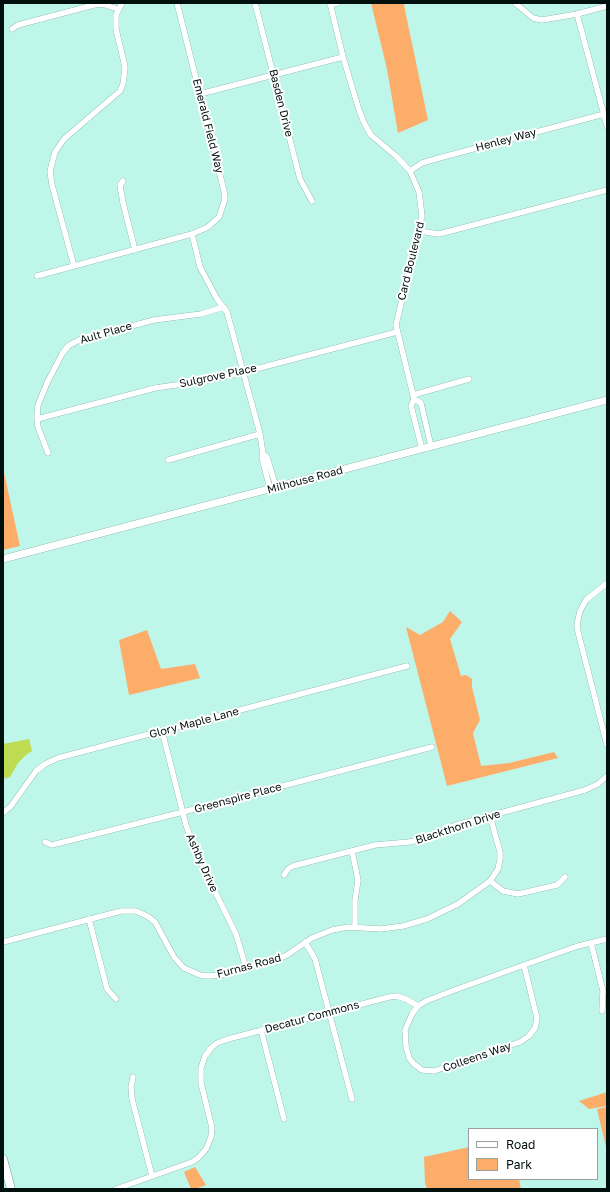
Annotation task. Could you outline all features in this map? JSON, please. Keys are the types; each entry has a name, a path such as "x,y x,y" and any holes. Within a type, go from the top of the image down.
{"main road":[{"path":"3,1160 10,1189"}],"street":[{"path":"74,266 52,184 50,171 55,152 64,139 120,91 123,84 125,67 116,29 116,15 122,3"},
{"name":"Emerald Field Way","path":"37,276 202,231 214,223 219,217 225,199 224,191 176,3"},
{"name":"Basden Drive","path":"255,3 300,179 312,201"},
{"path":"330,4 338,3"},
{"path":"515,3 533,18 542,20 551,20 607,6"},
{"path":"12,29 18,24 94,5 102,4 118,9"},
{"name":"Card Boulevard","path":"330,4 343,57 364,123 371,135 396,156 410,171 420,192 422,216 396,324 414,397 412,406 422,449"},
{"path":"577,14 607,126"},
{"path":"200,94 343,57"},
{"name":"Henley Way","path":"410,171 422,163 439,158 604,114"},
{"path":"123,181 120,185 122,203 135,250"},
{"path":"419,231 439,234 607,190"},
{"path":"192,234 200,267 217,299 227,312 260,434 263,454 262,458 273,488"},
{"name":"Ault Place","path":"37,419 38,405 47,383 62,354 68,346 79,340 154,320 201,314 224,307"},
{"name":"Sulgrove Place","path":"37,419 155,388 204,381 244,372 397,332"},
{"path":"414,397 469,379"},
{"name":"Card Boulevard","path":"414,397 421,403 431,446"},
{"name":"Milhouse Road","path":"3,559 607,400"},
{"path":"37,419 38,427 48,453"},
{"path":"168,460 260,434"},
{"path":"607,583 586,600 580,611 577,624 607,745"},
{"name":"Glory Maple Lane","path":"3,813 36,771 45,764 58,758 407,666"},
{"name":"Ashby Drive","path":"162,731 183,812 199,861 236,934 246,968"},
{"name":"Greenspire Place","path":"45,842 52,845 432,747"},
{"name":"Blackthorn Drive","path":"284,875 288,869 293,866 375,845 419,840 451,827 589,789 598,784 607,776"},
{"path":"490,816 500,857 497,871 490,881 503,891 518,894 556,885 565,877"},
{"path":"352,851 358,880 355,900 355,927"},
{"name":"Furnas Road","path":"3,942 126,910 141,912 155,922 174,957 188,970 200,975 212,976 287,956 305,942 332,930 355,927 371,929 393,928 406,926 427,919 458,904 490,881"},
{"path":"89,919 107,988 116,999"},
{"path":"418,1006 426,1001 524,965 607,938"},
{"path":"305,942 315,959 352,1099"},
{"path":"591,943 603,991 602,1011"},
{"name":"Colleens Way","path":"418,1006 408,1022 405,1038 409,1058 422,1070 432,1072 439,1070 520,1042 525,1040 533,1033 537,1020 524,965"},
{"name":"Decatur Commons","path":"116,1189 192,1162 204,1153 212,1135 212,1125 200,1076 202,1063 208,1052 223,1040 394,996 406,999 418,1006"},
{"path":"261,1030 284,1119"},
{"path":"133,1077 131,1087 132,1099 152,1176"}],"green space":[{"path":"371,3 404,3 428,120 398,133 387,69"},
{"path":"3,468 20,546 3,550"},
{"path":"450,611 462,622 450,639 461,676 466,675 472,679 472,687 480,720 473,733 481,766 509,763 554,752 558,758 447,786 406,627 420,635 443,622"},
{"path":"147,630 161,669 195,664 200,678 129,695 119,640"},
{"path":"607,1092 607,1106 589,1109 579,1101"},
{"path":"607,1107 607,1151 597,1109"},
{"path":"468,1147 468,1180 519,1180 521,1189 427,1189 425,1183 424,1157"},
{"path":"195,1167 206,1185 191,1189 184,1172"}],"shaded area":[{"path":"29,739 32,751 18,763 10,777 5,779 3,772 3,744"}]}
